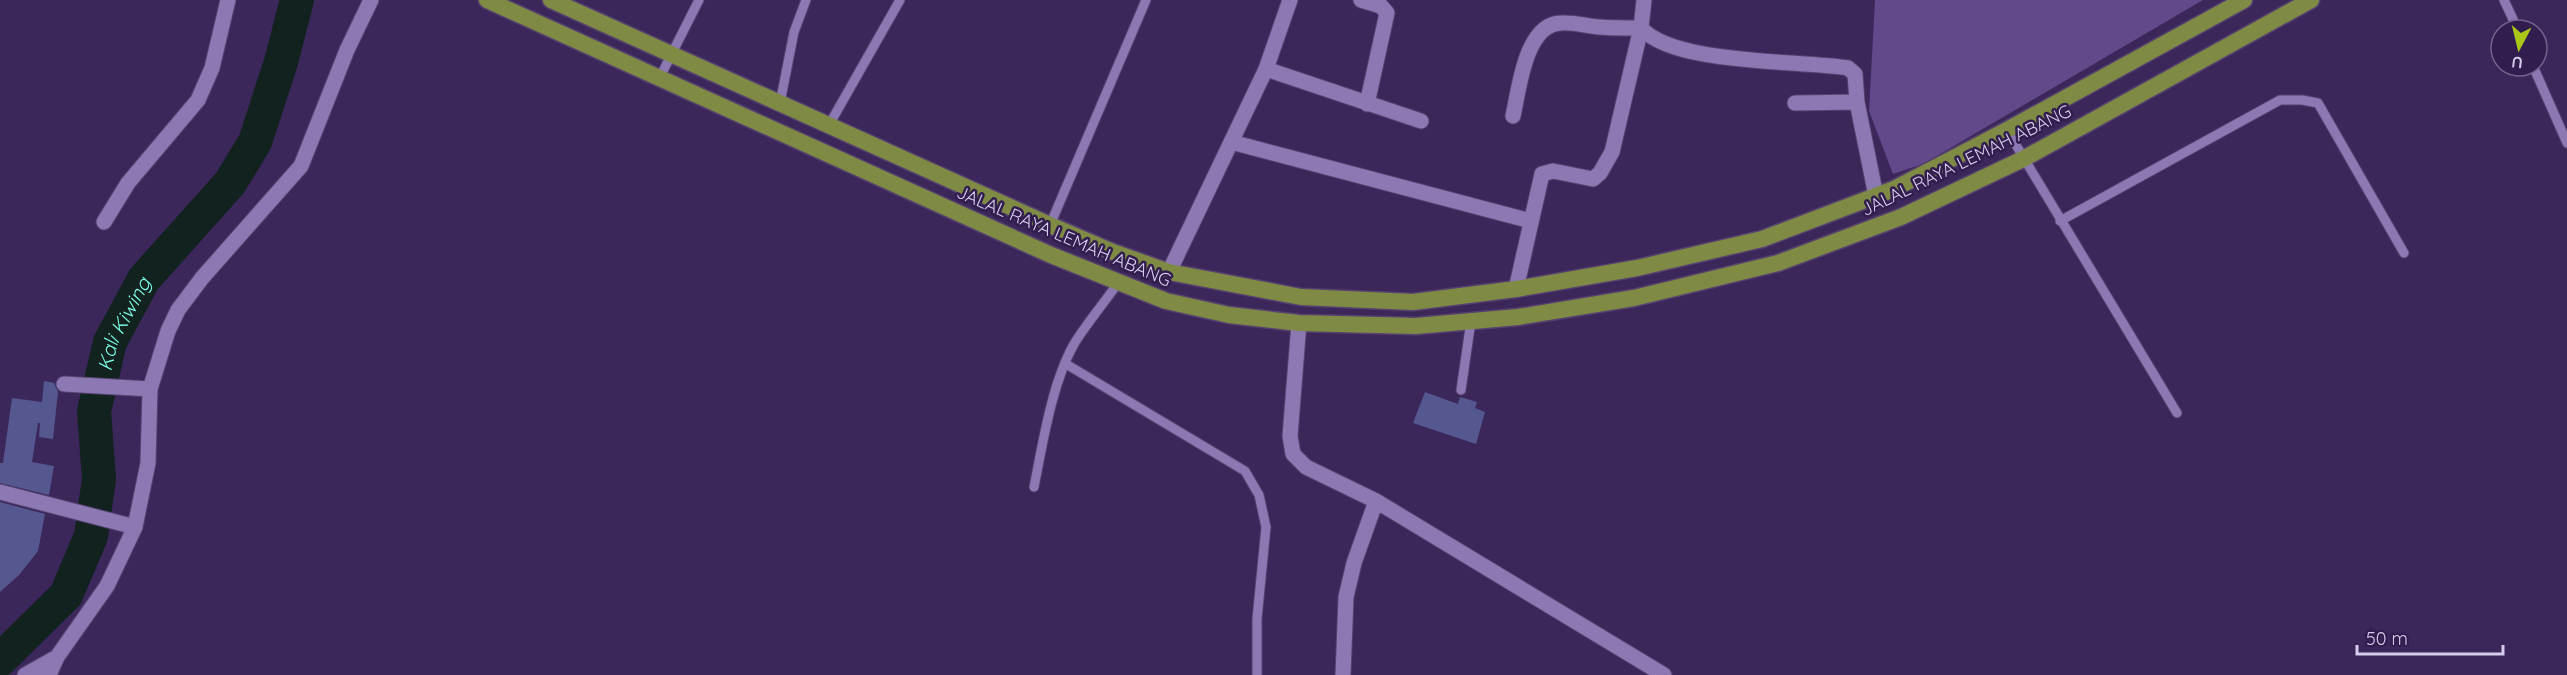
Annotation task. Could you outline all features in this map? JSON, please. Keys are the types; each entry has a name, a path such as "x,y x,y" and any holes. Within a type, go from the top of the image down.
{"highway":[{"name":"JALAL RAYA LEMAH ABANG","path":"487,0 1118,284 1166,301 1229,315 1299,323 1416,326 1518,316 1634,298 1778,263 1901,217 2023,159 2311,0"},
{"name":"JALAL RAYA LEMAH ABANG","path":"551,0 1050,225 1113,252 1169,272 1301,297 1413,302 1516,289 1637,268 1762,239 1876,196 2007,130 2244,0"}],"street":[{"path":"104,222 128,183 198,100 212,68 228,0"},
{"path":"49,675 57,657 107,586 135,527 148,463 150,389 177,310 300,166 370,0"},
{"path":"1169,272 1266,69 1290,0"},
{"path":"1361,0 1381,6 1387,14 1367,104"},
{"path":"1516,289 1542,174 1552,171 1593,178 1600,172 1612,152 1641,28 1642,1"},
{"path":"1513,116 1527,56 1534,40 1551,26 1560,22 1602,27 1641,28 1648,36 1684,50 1720,57 1848,68 1855,74 1857,102 1876,196"},
{"path":"1266,69 1421,121"},
{"path":"1795,103 1857,102"},
{"path":"1231,142 1530,221"},
{"path":"1299,323 1290,436 1293,454 1306,467 1376,501 1664,675"},
{"path":"71,384 150,389"},
{"path":"0,492 135,527"},
{"path":"1343,675 1346,597 1354,563 1376,501"},
{"path":"25,675 57,657"}],"lane":[{"path":"660,77 699,0"},
{"path":"780,103 794,32 806,0"},
{"path":"828,125 900,0"},
{"path":"1050,225 1146,0"},
{"path":"2504,0 2512,18"},
{"path":"2538,78 2567,143"},
{"path":"2060,221 2280,100 2301,100 2318,103 2404,253"},
{"path":"2007,130 2177,413"},
{"path":"1034,487 1052,405 1074,344 1118,284"},
{"path":"1461,390 1471,321"},
{"path":"1066,364 1245,471 1259,495 1266,527 1257,618 1257,675"}],"shaded area":[{"path":"1875,0 2203,0 1923,164 1893,174 1869,111"}],"building":[{"path":"44,381 54,383 58,392 53,439 39,437 40,423 38,423 32,462 54,466 49,495 0,483 0,463 3,463 12,398 42,402"},
{"path":"1425,392 1458,404 1460,397 1477,402 1475,408 1485,412 1476,444 1413,423"},
{"path":"0,502 45,514 38,551 19,575 0,592"}],"waterway":[{"name":"Kali Kiwing","path":"0,660 66,595 91,536 99,479 94,411 110,342 144,279 230,183 255,142 281,62 297,0"}]}
